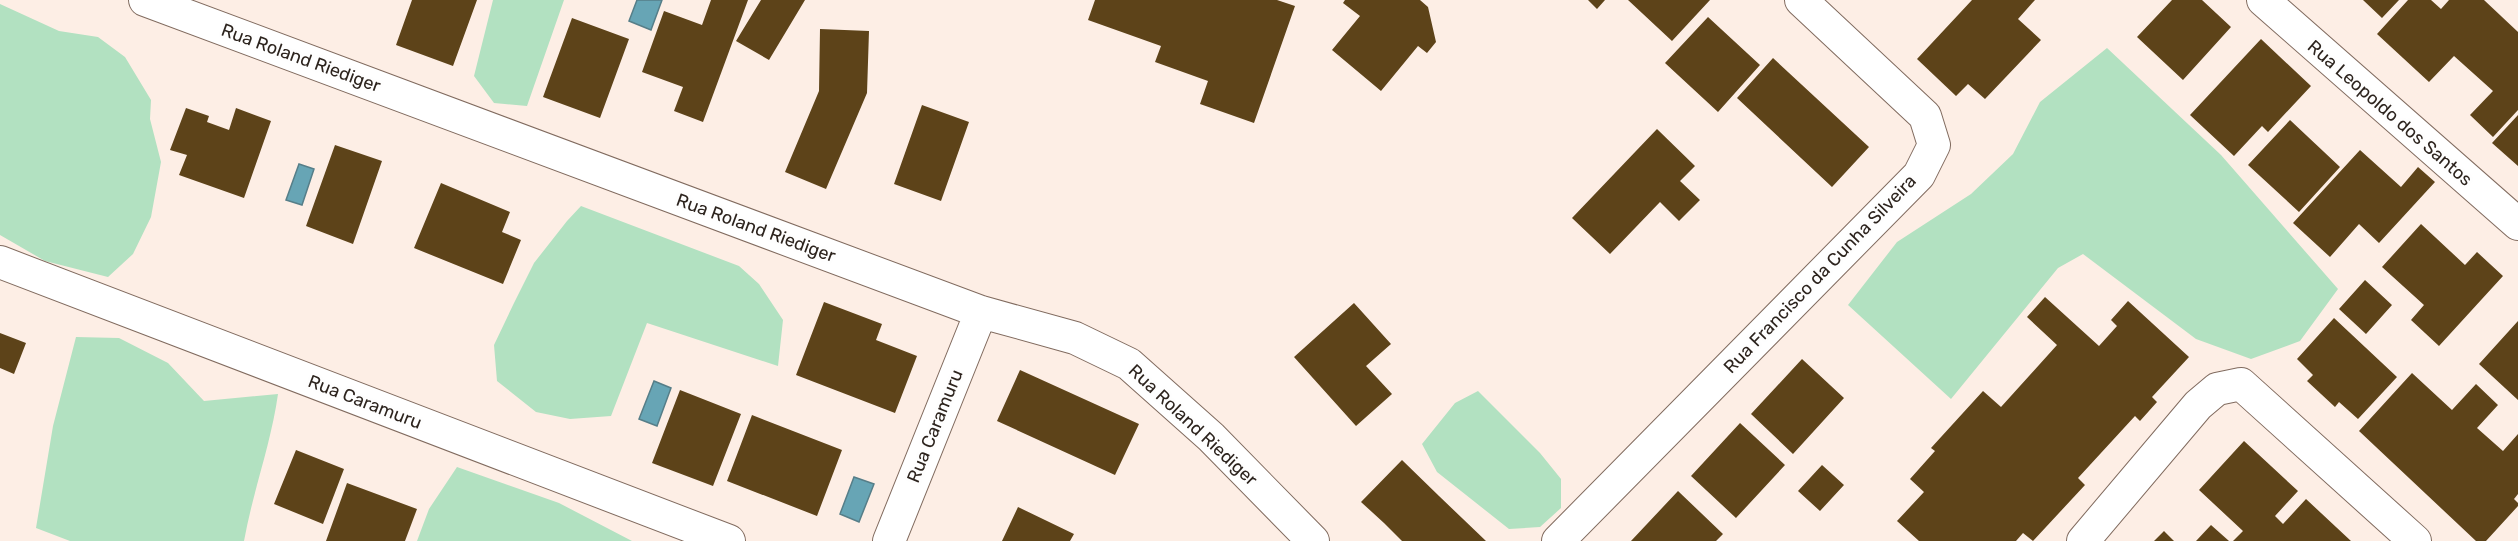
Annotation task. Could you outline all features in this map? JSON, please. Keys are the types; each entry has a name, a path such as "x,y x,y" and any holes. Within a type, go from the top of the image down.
{"street":[{"name":"Rua Roland Riediger","path":"145,0 981,312 1075,338 1129,364 1210,437 1313,541"},
{"name":"Rua Francisco da Cunha Silveira","path":"1558,541 1919,175 1934,145 1925,116 1801,0"},
{"name":"Rua Leopoldo dos Santos","path":"2263,0 2518,224"},
{"name":"Rua Caramuru","path":"0,262 729,541"},
{"name":"Rua Caramuru","path":"889,541 981,312"},
{"path":"2083,541 2198,405 2217,389 2241,384 2415,541"}],"green space":[{"path":"493,0 564,0 527,106 494,103 474,76"},
{"path":"0,4 59,31 98,37 125,57 151,100 150,119 161,162 151,217 133,254 108,277 45,261 0,235"},
{"path":"2107,48 2221,155 2338,289 2300,341 2251,359 2196,339 2083,254 2058,268 1951,399 1848,305 1897,242 1971,194 2013,154 2040,102"},
{"path":"581,206 739,266 759,284 783,320 778,366 647,323 611,416 570,419 536,412 497,381 494,345 514,303 534,263"},
{"path":"76,337 119,338 168,363 204,401 278,394 244,541 70,541 36,528 53,426"},
{"path":"1478,391 1540,453 1561,479 1561,508 1540,527 1509,529 1437,472 1422,444 1455,403"},
{"path":"457,467 559,503 632,541 417,541 429,509"}],"water":[{"path":"637,0 662,0 651,30 629,21"},
{"path":"299,164 314,169 302,205 286,200"},
{"path":"654,381 671,388 657,426 639,419"},
{"path":"854,477 874,484 859,522 840,514"}],"building":[{"path":"412,0 477,0 453,66 396,45"},
{"path":"711,0 748,0 703,122 674,111 683,87 642,72 664,11 702,25"},
{"path":"761,0 805,0 769,60 736,41"},
{"path":"1095,0 1277,0 1295,6 1254,123 1200,104 1208,81 1155,62 1161,46 1088,20"},
{"path":"1345,0 1420,0 1428,7 1436,42 1427,53 1418,46 1381,91 1332,50 1360,16 1343,3"},
{"path":"1588,0 1605,0 1597,9"},
{"path":"1628,0 1710,0 1672,41"},
{"path":"1972,0 2035,0 2018,19 2041,40 1985,99 1968,84 1956,96 1917,59"},
{"path":"2172,0 2202,0 2231,27 2183,80 2137,37"},
{"path":"2363,0 2399,0 2382,18"},
{"path":"2408,0 2431,0 2441,9 2449,0 2484,0 2518,32 2518,110 2493,137 2470,115 2493,91 2454,56 2429,82 2377,34"},
{"path":"1708,17 1760,65 1718,112 1665,63"},
{"path":"572,18 629,39 600,118 543,97"},
{"path":"820,29 869,31 867,93 826,189 785,172 819,91"},
{"path":"2261,39 2311,86 2268,132 2262,126 2234,156 2190,115"},
{"path":"1773,58 1869,147 1832,187 1737,98"},
{"path":"922,105 969,122 941,201 894,184"},
{"path":"186,108 209,116 207,122 229,130 236,108 271,121 244,198 179,175 187,155 170,150"},
{"path":"2518,115 2518,166 2492,143"},
{"path":"2290,120 2340,167 2299,212 2248,165"},
{"path":"1657,129 1695,166 1680,181 1700,200 1679,221 1660,202 1610,254 1572,218"},
{"path":"335,145 382,161 353,244 306,226"},
{"path":"2360,150 2401,187 2418,167 2435,182 2379,243 2359,224 2330,257 2293,223"},
{"path":"441,183 510,212 502,232 521,240 503,284 414,248"},
{"path":"2421,224 2465,265 2477,252 2503,276 2439,346 2411,320 2424,305 2382,267"},
{"path":"2365,280 2392,305 2366,334 2339,309"},
{"path":"2045,297 2099,346 2117,326 2111,320 2128,301 2189,357 2152,397 2157,402 2140,421 2135,416 2078,478 2085,485 2033,541 2023,533 2016,541 1919,541 1897,521 1924,492 1910,479 1935,451 1931,448 1983,391 2001,407 2057,345 2027,317"},
{"path":"824,302 882,324 876,340 917,356 895,413 796,375"},
{"path":"1354,303 1391,344 1366,366 1392,394 1356,426 1294,357"},
{"path":"2334,318 2397,377 2358,419 2339,402 2335,407 2307,381 2313,375 2297,359"},
{"path":"2518,321 2518,400 2479,364"},
{"path":"0,333 26,343 14,374 0,368"},
{"path":"1802,359 1844,398 1793,454 1751,414"},
{"path":"1020,370 1139,424 1115,475 997,421"},
{"path":"2412,373 2452,410 2476,384 2498,405 2477,428 2503,451 2518,434 2518,494 2514,499 2518,506 2486,541 2476,541 2359,431"},
{"path":"680,390 741,414 713,486 652,463"},
{"path":"752,415 842,450 817,516 727,481"},
{"path":"1740,423 1785,465 1736,518 1691,476"},
{"path":"2244,441 2298,491 2275,516 2283,524 2306,499 2351,541 2233,541 2243,531 2199,490"},
{"path":"296,450 344,469 323,524 274,504"},
{"path":"1402,460 1486,541 1402,541 1361,502"},
{"path":"1822,465 1844,485 1820,511 1798,491"},
{"path":"347,483 417,509 405,541 326,541"},
{"path":"1678,491 1723,534 1716,541 1631,541"},
{"path":"1018,507 1074,534 1070,541 1002,541"},
{"path":"2211,525 2229,541 2196,541"},
{"path":"2164,531 2174,541 2154,541"}]}
